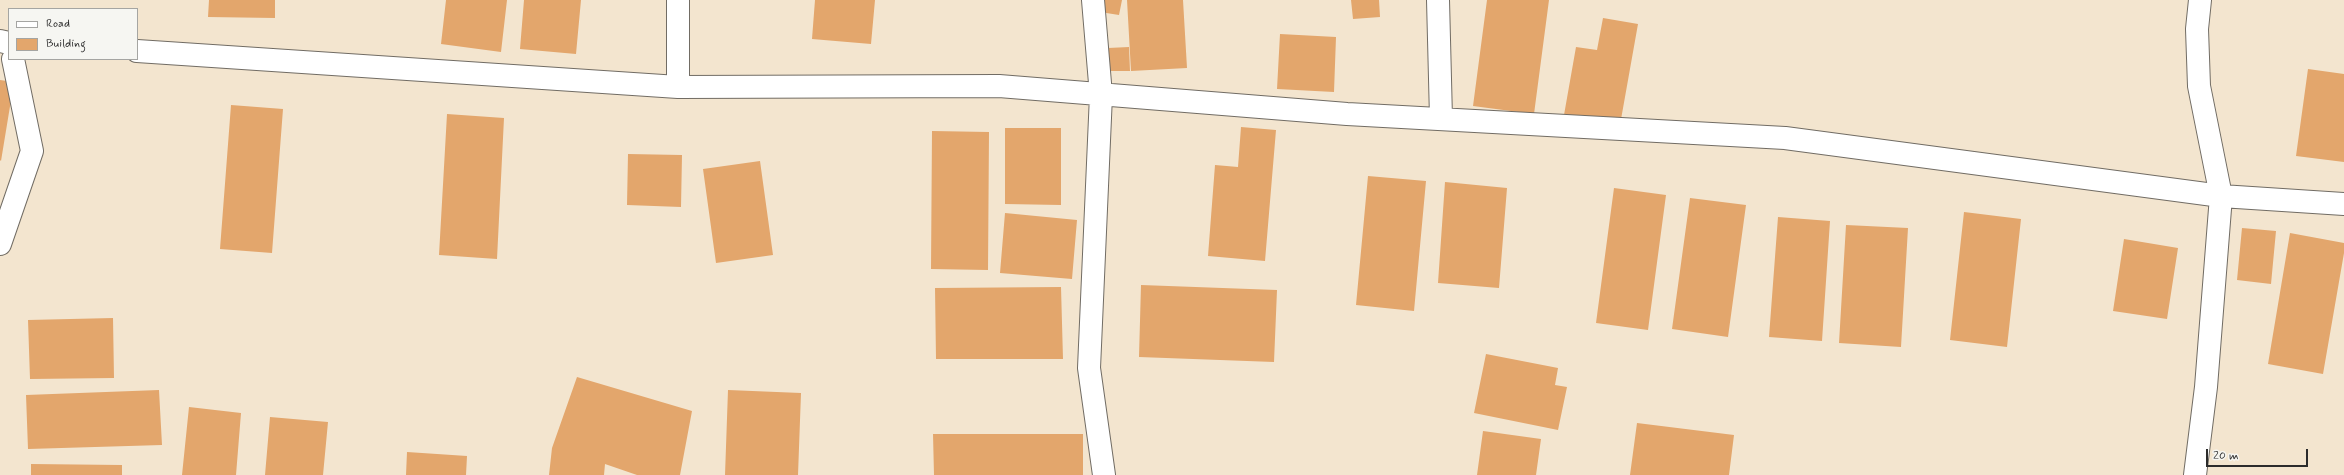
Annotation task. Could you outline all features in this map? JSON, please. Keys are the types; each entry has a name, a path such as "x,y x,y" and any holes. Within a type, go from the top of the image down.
{"street":[{"path":"678,0 678,87"},
{"path":"1093,0 1101,95 1089,368 1104,475"},
{"path":"1438,0 1440,118"},
{"path":"2195,475 2206,387 2222,196 2198,86 2197,29 2200,0"},
{"path":"138,51 678,87 999,86 1347,114 1785,138 2222,196 2344,204"},
{"path":"0,244 32,151 13,60"}],"building":[{"path":"209,0 275,0 275,18 208,17"},
{"path":"446,0 507,0 501,52 441,44"},
{"path":"524,0 581,0 576,54 520,49"},
{"path":"815,0 875,0 871,44 812,39"},
{"path":"1102,0 1122,0 1119,15 1100,12"},
{"path":"1127,0 1183,0 1187,68 1131,71"},
{"path":"1351,0 1379,0 1380,17 1353,19"},
{"path":"1487,0 1549,0 1534,114 1473,106"},
{"path":"1603,18 1638,24 1620,125 1564,115 1576,47 1597,50"},
{"path":"1280,34 1336,37 1334,92 1277,89"},
{"path":"1129,47 1130,71 1109,71 1108,48"},
{"path":"2308,69 2344,74 2344,162 2296,156"},
{"path":"0,80 14,82 1,161 0,160"},
{"path":"231,105 283,109 272,253 220,249"},
{"path":"447,114 504,118 497,259 439,255"},
{"path":"1241,127 1276,130 1265,261 1208,256 1215,165 1238,167"},
{"path":"1005,128 1061,128 1061,205 1005,204"},
{"path":"932,131 989,132 988,270 931,269"},
{"path":"628,154 682,155 681,207 627,205"},
{"path":"760,161 773,255 716,263 703,169"},
{"path":"1368,176 1426,181 1414,311 1356,305"},
{"path":"1445,182 1507,188 1499,288 1438,283"},
{"path":"1614,188 1666,195 1648,330 1596,323"},
{"path":"1690,198 1746,205 1728,337 1672,329"},
{"path":"1964,212 2021,219 2007,347 1950,340"},
{"path":"1005,213 1077,220 1072,279 1000,273"},
{"path":"1778,217 1830,221 1822,341 1769,337"},
{"path":"1846,225 1908,228 1901,347 1839,343"},
{"path":"2242,228 2276,231 2271,284 2237,280"},
{"path":"2290,233 2344,243 2344,253 2323,374 2268,364"},
{"path":"2124,239 2178,248 2167,319 2113,311"},
{"path":"1141,285 1277,290 1274,362 1139,357"},
{"path":"1061,287 1063,359 936,359 935,288"},
{"path":"113,318 114,378 30,379 28,320"},
{"path":"1486,354 1558,368 1555,385 1567,387 1558,430 1474,413"},
{"path":"577,377 692,411 680,475 637,475 605,464 604,475 549,475 552,448"},
{"path":"159,390 162,445 28,449 26,395"},
{"path":"728,390 801,393 798,475 725,475"},
{"path":"189,407 241,413 236,475 182,475"},
{"path":"270,417 328,422 323,475 265,475"},
{"path":"1637,423 1734,435 1729,475 1630,475"},
{"path":"1483,431 1541,439 1536,475 1477,475"},
{"path":"933,434 1083,434 1083,475 934,475"},
{"path":"407,452 467,456 466,475 406,475"},
{"path":"31,464 122,465 122,475 31,475"}]}
